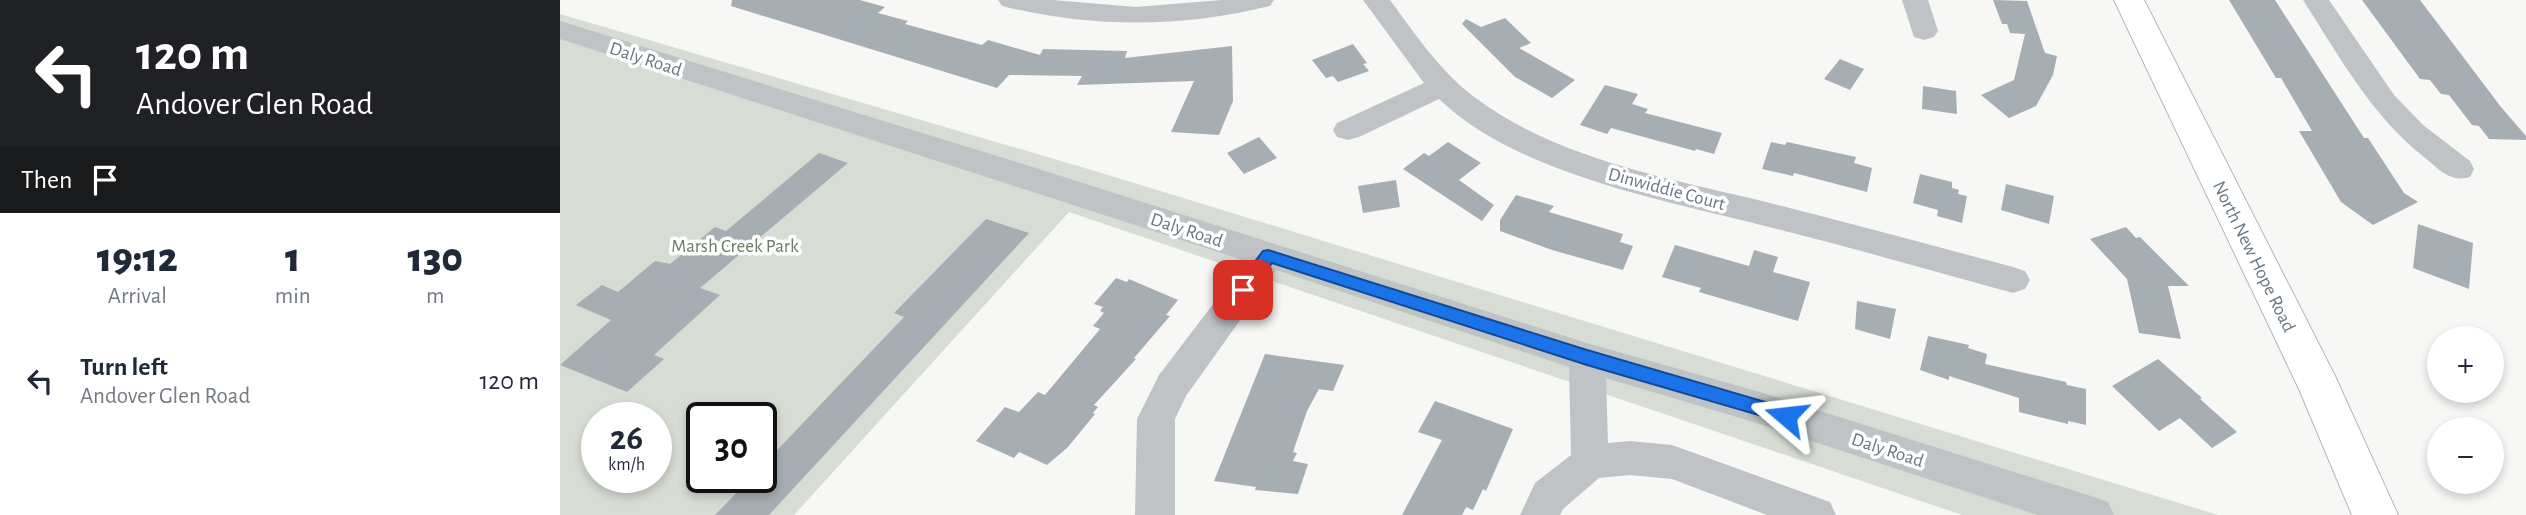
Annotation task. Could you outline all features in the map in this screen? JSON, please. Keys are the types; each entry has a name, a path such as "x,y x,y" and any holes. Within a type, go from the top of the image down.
{"main road":[{"name":"North New Hope Road","path":"2129,0 2320,389 2375,515"}],"street":[{"path":"1011,0 1057,9 1142,14 1218,8 1261,0"},
{"name":"Dinwiddie Court","path":"1376,0 1444,85 1467,107 1517,138 1570,162 2013,280"},
{"path":"1915,0 1924,31"},
{"path":"2316,0 2384,102 2412,132 2459,169"},
{"name":"Daly Road","path":"560,30 1587,358 1760,408 2094,515"},
{"path":"1348,130 1444,85"},
{"path":"1155,515 1156,419 1172,386 1268,256"},
{"path":"1587,358 1590,463"},
{"path":"1540,515 1549,496 1590,463 1630,458 1672,462 1816,515"}],"green space":[{"name":"Marsh Creek Park","path":"560,14 1095,171 2218,515 1962,515 1069,212 794,515 560,515"}],"building":[{"path":"732,0 860,0 885,7 878,13 908,21 905,24 982,45 988,40 1040,55 1043,49 1127,51 1125,58 1232,46 1233,101 1219,135 1171,132 1194,81 1077,85 1082,76 1009,75 997,88 731,6"},
{"path":"1993,0 2027,1 2045,53 2057,56 2053,75 2036,106 2009,118 1981,95 2014,80 2025,34 2010,33 2007,24 2002,24"},
{"path":"2229,0 2275,0 2364,138 2368,138 2404,193 2418,202 2373,225 2341,202 2299,131 2312,131 2281,78 2276,78"},
{"path":"2362,0 2420,0 2526,136 2526,140 2489,139 2479,126 2472,125 2449,95 2441,94 2430,80 2420,79"},
{"path":"1505,18 1531,43 1519,48 1575,80 1552,98 1515,77 1462,24 1466,19 1481,27"},
{"path":"1353,44 1367,63 1363,64 1369,71 1338,82 1333,76 1326,78 1312,60"},
{"path":"1840,59 1864,69 1850,90 1824,79"},
{"path":"1605,85 1638,94 1632,104 1648,109 1645,113 1722,133 1714,154 1611,128 1607,134 1580,125"},
{"path":"1923,86 1956,91 1957,114 1922,109"},
{"path":"1259,137 1277,158 1244,174 1227,153"},
{"path":"1448,142 1481,163 1459,180 1494,205 1482,221 1403,169 1424,153 1429,156"},
{"path":"1771,142 1785,145 1787,142 1856,157 1854,163 1872,168 1867,192 1794,173 1793,176 1762,169"},
{"path":"819,153 848,163 700,288 720,295 654,355 664,359 627,392 560,365 611,320 576,305 602,285 618,292 655,261 670,264 715,227 726,231"},
{"path":"1920,174 1952,182 1952,188 1959,190 1958,194 1967,196 1962,223 1937,216 1938,210 1913,203"},
{"path":"1396,180 1400,207 1363,213 1358,186"},
{"path":"2006,184 2054,196 2049,224 2001,210"},
{"path":"1516,195 1554,206 1549,212 1623,234 1620,242 1633,246 1623,270 1552,250 1500,231 1500,220"},
{"path":"986,219 1029,233 769,515 715,515 736,493 777,493 777,450 904,317 894,313"},
{"path":"2418,224 2473,243 2469,289 2413,268"},
{"path":"2126,227 2136,238 2140,237 2189,286 2168,286 2181,339 2139,333 2127,279 2090,239"},
{"path":"1675,245 1749,266 1754,250 1778,257 1773,272 1810,282 1798,321 1699,292 1701,288 1662,277"},
{"path":"1116,278 1127,282 1129,279 1178,300 1166,315 1170,316 1134,358 1136,359 1094,405 1098,407 1093,413 1095,414 1068,447 1047,465 1019,452 1014,458 976,441 1005,407 1019,412 1038,392 1045,395 1100,329 1093,326 1104,313 1100,311 1103,307 1094,304"},
{"path":"1857,301 1896,309 1890,339 1855,329"},
{"path":"1928,336 1969,345 1968,348 1987,354 1985,364 2086,389 2086,425 2068,421 2068,424 2019,412 2019,398 1949,376 1949,380 1920,370"},
{"path":"1265,354 1344,365 1333,391 1319,389 1307,411 1293,452 1297,453 1293,461 1308,464 1298,494 1255,490 1256,487 1214,481"},
{"path":"2158,359 2237,432 2212,448 2180,418 2159,431 2112,386"},
{"path":"1435,401 1513,429 1486,491 1483,489 1473,510 1466,507 1462,515 1402,515 1442,440 1418,432"}],"route":[{"path":"1243,290 1268,256 1587,358 1786,416"}]}
